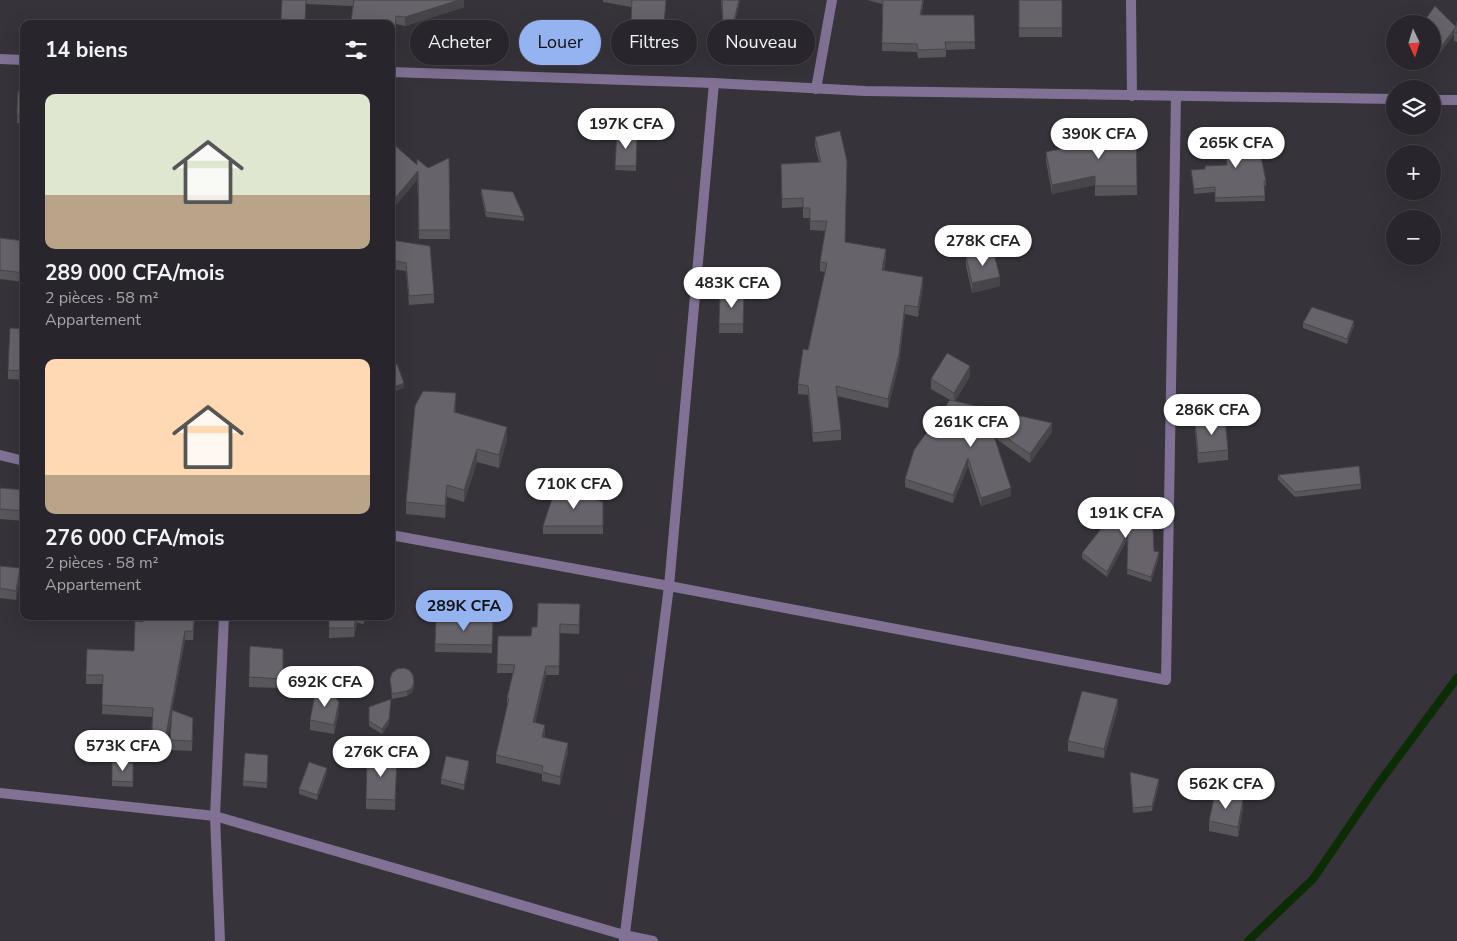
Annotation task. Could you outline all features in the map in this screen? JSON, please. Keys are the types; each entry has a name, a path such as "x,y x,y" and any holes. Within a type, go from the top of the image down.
{"street":[{"path":"816,89 832,0"},
{"path":"1131,0 1132,96"},
{"path":"0,59 20,60"},
{"path":"395,72 714,83 874,92 1386,100"},
{"path":"624,938 669,586 714,83"},
{"path":"395,537 669,586 1166,680 1176,96"},
{"path":"1441,100 1457,100"},
{"path":"0,455 20,460"},
{"path":"220,941 216,816 224,620"},
{"path":"0,793 216,816 624,938 653,941"}],"building":[{"path":"282,0 306,0 305,20 281,19"},
{"path":"354,0 459,0 405,17 396,16 395,31 395,20 351,20"},
{"path":"632,0 666,0 664,20 631,20"},
{"path":"722,0 739,0 734,20 723,20"},
{"path":"883,0 923,0 920,15 974,15 975,42 945,42 946,49 918,50 917,44 882,43"},
{"path":"1019,0 1062,0 1062,28 1019,28"},
{"path":"1435,6 1456,27 1441,46 1441,15 1428,15"},
{"path":"1457,22 1457,33 1454,32"},
{"path":"18,91 20,91 20,115 17,115"},
{"path":"1136,122 1137,186 1095,186 1095,176 1052,185 1046,152 1115,138 1114,124"},
{"path":"1255,128 1266,181 1264,181 1265,196 1215,198 1215,187 1194,189 1191,170 1205,169 1205,166 1227,165 1224,134"},
{"path":"840,131 847,161 845,242 886,249 882,270 923,277 918,307 905,305 899,354 888,399 836,386 841,430 813,433 808,386 798,384 803,349 808,350 827,263 820,262 827,221 810,221 810,208 803,208 803,198 782,199 781,164 821,162 815,137"},
{"path":"617,133 637,134 636,166 615,166"},
{"path":"395,146 417,165 417,159 428,168 449,158 450,230 419,230 418,171 395,198"},
{"path":"481,189 513,192 524,217 486,212"},
{"path":"0,238 20,240 20,272 0,270"},
{"path":"395,241 430,246 434,294 409,296 406,263 395,261"},
{"path":"993,250 1000,277 972,283 966,256"},
{"path":"720,294 744,294 743,324 719,324"},
{"path":"1312,307 1354,321 1347,339 1303,323"},
{"path":"10,328 20,329 20,371 8,370"},
{"path":"947,353 970,366 954,393 931,379"},
{"path":"397,364 404,383 395,386 395,365"},
{"path":"423,391 456,393 454,412 507,427 499,455 477,449 464,490 447,485 445,506 406,502 415,406"},
{"path":"950,400 1052,423 1030,454 991,427 1011,488 981,498 968,458 953,495 905,479 914,450"},
{"path":"1225,418 1228,450 1198,453 1195,421"},
{"path":"1359,466 1361,484 1295,492 1278,475"},
{"path":"556,487 603,502 603,526 543,526"},
{"path":"0,488 20,490 20,511 0,509"},
{"path":"1119,498 1137,508 1152,507 1154,551 1159,552 1151,577 1127,569 1128,532 1107,572 1082,553 1104,525"},
{"path":"0,566 20,568 16,591 0,588"},
{"path":"538,603 580,604 579,625 560,624 559,666 546,666 533,722 545,725 542,737 568,743 560,777 542,772 543,766 496,755 515,665 497,664 498,636 531,636 532,627 537,627"},
{"path":"436,618 493,620 492,645 435,644"},
{"path":"143,620 194,620 193,631 185,631 163,751 151,750 153,708 102,705 103,675 86,675 87,649 134,651 135,621 143,622"},
{"path":"329,620 355,620 354,628 329,628"},
{"path":"250,646 283,649 283,679 249,677"},
{"path":"404,668 413,675 414,682 412,688 392,694 390,679 392,673 397,669"},
{"path":"316,690 332,693 339,702 334,725 310,720"},
{"path":"1082,691 1118,699 1104,749 1068,741"},
{"path":"391,699 389,719 382,729 369,721 369,707"},
{"path":"172,710 193,718 192,741 170,740"},
{"path":"245,753 268,755 267,783 243,781"},
{"path":"446,756 469,761 464,785 441,779"},
{"path":"367,757 397,758 395,800 366,799"},
{"path":"112,762 133,763 133,782 112,781"},
{"path":"309,762 327,768 317,795 299,789"},
{"path":"1130,772 1159,779 1152,806 1133,808"},
{"path":"1215,793 1243,799 1238,827 1209,821"}],"waterway":[{"path":"1248,941 1313,879 1376,787 1457,678"}]}
